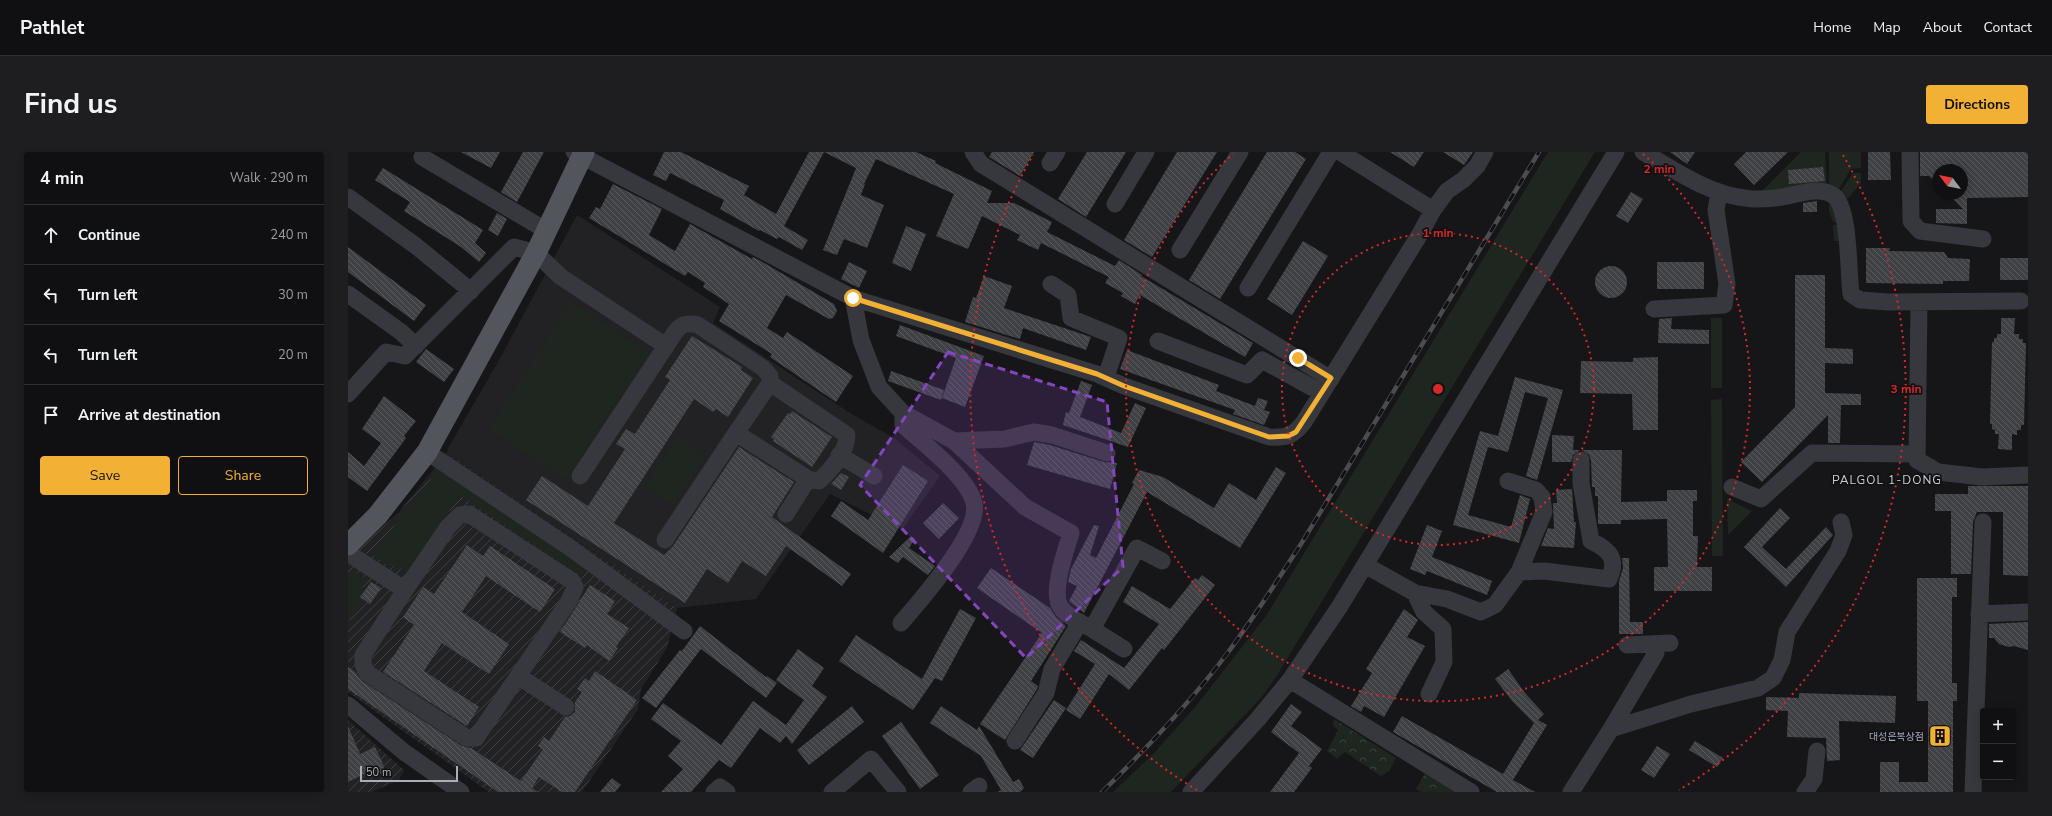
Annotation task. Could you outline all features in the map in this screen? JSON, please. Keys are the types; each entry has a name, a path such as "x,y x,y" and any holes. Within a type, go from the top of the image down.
{"main road":[{"path":"348,545 378,515 426,452 536,253 580,153"}],"street":[{"path":"973,152 981,164 1326,386"},
{"path":"1115,204 1146,152"},
{"path":"1180,250 1240,152"},
{"path":"1248,288 1331,152"},
{"path":"1340,152 1433,210"},
{"path":"580,153 853,298 1106,377 1124,386 1269,437 1288,436 1296,432 1420,234 1433,210 1447,191 1463,180 1477,166 1486,152"},
{"path":"1191,792 1258,719 1290,680 1340,606 1616,152"},
{"path":"1643,152 1683,176 1718,192 1745,198 1776,198 1818,192 1826,192 1834,197 1839,203 1844,216 1850,294 1860,300 1919,302 2021,301"},
{"path":"1910,152 1911,222 1920,231 1983,239"},
{"path":"422,157 546,231"},
{"path":"1654,310 1724,305 1727,284 1716,210 1718,192"},
{"path":"348,197 410,242 471,291"},
{"path":"348,394 386,352 405,356 514,246 536,253 561,277 666,346"},
{"path":"1051,284 1068,295 1071,318 1119,338 1106,377"},
{"path":"348,294 401,332 416,346"},
{"path":"853,298 861,340 879,387 903,413 954,441 1025,507 1070,533 1057,587 1059,605 1067,614 1124,649"},
{"path":"1919,302 1917,460 1938,472 1982,477 2028,475"},
{"path":"580,476 666,346 681,326 688,322 698,325 763,368 770,376 770,383 665,540"},
{"path":"1158,341 1247,375 1262,360 1326,386"},
{"path":"736,432 808,479 819,481 830,471 847,441 847,436 770,383"},
{"path":"902,623 938,580 966,534 975,513 974,502 961,480 903,425 903,413"},
{"path":"954,441 1005,439 1034,432 1052,435 1107,453"},
{"path":"426,452 569,547 684,631"},
{"path":"1732,487 1761,498 1812,453 1917,454"},
{"path":"839,455 874,476"},
{"path":"1519,572 1544,571 1609,579 1613,568 1613,559 1603,546 1591,541 1581,483 1581,460"},
{"path":"786,514 808,479"},
{"path":"1365,565 1414,593 1447,599 1481,612 1495,605 1519,572 1544,512 1542,497 1536,490 1508,481"},
{"path":"469,514 572,581 575,587 569,601 518,676 476,738 467,738 367,673 363,664 363,655 404,590 448,527 460,515 469,514"},
{"path":"1611,729 1691,704 1758,688 1773,678 1782,660 1787,632 1838,551 1844,535 1841,522"},
{"path":"1973,792 1983,522"},
{"path":"1015,741 1046,693 1052,669 1086,626 1136,548 1162,561"},
{"path":"348,553 404,590"},
{"path":"1414,593 1424,612 1443,629 1444,662 1429,694"},
{"path":"1979,614 2028,612"},
{"path":"1571,792 1663,644 1627,645"},
{"path":"518,676 566,707"},
{"path":"1290,680 1471,792"},
{"path":"348,705 404,752 461,792"},
{"path":"1805,792 1814,779 1817,751"},
{"path":"832,792 871,759 898,792"},
{"path":"714,792 720,787 727,792"}],"highlighted area":[{"path":"948,352 1107,402 1123,567 1026,658 860,485"}],"shaded area":[{"path":"577,215 720,307 713,323 850,413 894,438 940,476 902,530 830,494 756,599 677,608 447,453 448,448 498,362"},
{"path":"447,453 677,608 667,648 641,689 638,709 582,792 489,792 348,692 348,558 399,512"},
{"path":"348,720 404,770 399,780 372,792 348,792"}],"green space":[{"path":"1548,152 1595,152 1276,677 1262,697 1171,792 1113,792 1155,752 1196,706 1266,616"},
{"path":"1801,152 1825,152 1827,188 1761,192"},
{"path":"1829,152 1861,152 1861,168 1851,169 1837,192 1829,187"},
{"path":"1853,173 1861,173 1861,183 1845,202 1839,194"},
{"path":"1829,204 1831,205 1839,223 1833,222 1829,212"},
{"path":"1833,225 1839,225 1839,241 1834,241"},
{"path":"571,302 649,353 566,480 488,429"},
{"path":"1711,318 1722,318 1722,388 1711,388"},
{"path":"1722,399 1723,556 1712,556 1711,400"},
{"path":"677,437 705,456 673,505 645,487"},
{"path":"440,469 583,566 583,575 579,575 460,495 412,565 407,568 397,569 372,554"},
{"path":"1727,499 1752,511 1728,535"},
{"path":"353,570 367,580 361,590 363,592 359,598 363,600 348,623 348,576"},
{"path":"1334,719 1396,758 1389,771 1381,776 1345,752 1337,759 1327,751 1338,730 1333,725"},
{"path":"1425,773 1455,792 1421,792 1416,789"}],"building":[{"path":"461,152 500,152 491,168"},
{"path":"523,152 544,152 517,202 501,192"},
{"path":"664,152 681,152 749,186 744,195 776,214 809,152 824,152 784,226 808,240 802,250 779,237 777,239 760,230 759,231 720,209 724,200 670,173 666,181 653,175"},
{"path":"824,152 916,152 992,191 987,203 1014,203 1052,222 1047,232 1115,266 1119,260 1142,275 1141,276 1253,343 1245,357 1140,295 1135,304 1121,296 1123,293 1105,283 1109,277 1041,243 1038,250 1017,240 1020,235 982,216 968,249 936,236 954,194 876,159 864,184 861,195 884,205 867,248 844,239 837,255 823,250 856,168"},
{"path":"992,152 1034,152 1020,176 989,157"},
{"path":"1087,152 1126,152 1086,217 1058,199"},
{"path":"1177,152 1217,152 1152,257 1124,240"},
{"path":"1267,152 1295,152 1306,159 1220,299 1189,280"},
{"path":"1390,152 1424,152 1414,167"},
{"path":"1443,152 1473,152 1464,165"},
{"path":"1670,152 1695,152 1687,164"},
{"path":"1746,152 1788,152 1754,185 1734,164"},
{"path":"1868,152 1890,152 1891,180 1868,180"},
{"path":"1920,152 2028,152 2028,197 1968,198 1968,164 1932,164 1932,179 1929,176 1920,176"},
{"path":"1823,167 1825,181 1789,184 1788,170"},
{"path":"383,168 483,230 475,243 486,253 479,262 461,247 404,211 410,202 375,180"},
{"path":"613,184 662,209 649,235 675,251 690,224 752,259 753,257 759,260 834,304 837,311 833,318 829,319 786,295 767,328 783,338 787,332 853,376 836,402 770,357 772,354 719,321 729,304 703,287 705,283 688,272 685,276 589,218 596,207 600,209"},
{"path":"1631,192 1643,199 1628,223 1616,216"},
{"path":"1954,200 1967,200 1967,224 1936,223 1936,209 1963,209"},
{"path":"1817,201 1817,212 1803,212 1803,203"},
{"path":"497,213 507,219 498,236 488,230"},
{"path":"906,226 926,234 911,271 892,263"},
{"path":"1303,241 1328,256 1292,315 1267,299"},
{"path":"348,247 426,305 414,321 348,272"},
{"path":"1866,248 1890,248 1889,251 1944,252 1948,258 1970,259 1969,281 1943,281 1943,284 1866,283"},
{"path":"2000,258 2028,258 2028,280 2000,280"},
{"path":"849,262 867,271 859,288 841,279"},
{"path":"1657,262 1704,262 1704,289 1657,289"},
{"path":"1608,266 1614,266 1623,270 1627,282 1623,294 1614,298 1608,298 1599,294 1595,285 1595,279 1599,270"},
{"path":"1795,275 1825,275 1825,348 1853,349 1853,364 1825,363 1825,393 1861,394 1861,405 1841,405 1840,443 1828,443 1828,415 1762,482 1741,462 1795,407"},
{"path":"984,276 1012,286 1004,308 1091,337 1086,350 1023,328 1020,339 965,322 973,297 976,298"},
{"path":"1672,318 1671,329 1709,330 1709,344 1658,343 1659,319"},
{"path":"2001,318 2015,318 2014,334 2019,334 2019,339 2023,339 2023,343 2026,343 2024,425 2021,425 2021,430 2017,430 2017,435 2012,434 2012,450 1998,449 1999,434 1995,434 1995,430 1992,429 1992,424 1990,424 1992,342 1994,342 1994,338 1997,338 1997,334 2001,334"},
{"path":"900,325 984,356 965,407 942,398 956,358 896,336"},
{"path":"692,336 742,367 741,370 753,378 728,417 716,409 713,412 694,399 614,523 664,555 673,546 739,447 794,482 772,517 851,574 842,586 786,546 766,576 742,561 728,583 707,569 685,603 526,500 542,476 588,506 625,449 616,444 626,429 635,434 670,380 665,377"},
{"path":"426,349 454,369 444,382 416,362"},
{"path":"1127,350 1219,385 1216,391 1255,406 1258,398 1268,401 1264,410 1270,412 1264,425 1233,414 1235,410 1120,369"},
{"path":"1658,357 1658,430 1633,430 1632,394 1580,393 1581,361 1633,362 1633,358"},
{"path":"891,371 944,390 941,400 888,381"},
{"path":"1515,377 1563,390 1537,480 1526,476 1548,398 1525,392 1508,452 1488,447 1468,515 1511,527 1520,495 1530,499 1519,543 1453,525 1480,431 1498,436"},
{"path":"1081,381 1092,385 1080,417 1121,433 1135,403 1146,408 1128,447 1063,425 1066,412 1069,413"},
{"path":"384,396 416,421 404,436 406,438 367,491 348,477 348,452 364,466 381,443 362,429"},
{"path":"792,411 832,437 812,467 773,441 774,439 771,437 788,413 790,414"},
{"path":"1552,435 1574,436 1573,450 1580,450 1573,455 1571,462 1552,462"},
{"path":"1034,442 1050,445 1104,462 1117,463 1110,489 1027,465"},
{"path":"1582,450 1622,450 1621,502 1667,501 1667,490 1697,490 1697,501 1693,501 1693,536 1698,536 1697,567 1712,567 1712,591 1654,591 1654,567 1668,567 1667,519 1621,520 1621,524 1598,524 1598,496 1595,496 1595,487 1592,487 1591,460 1589,455"},
{"path":"903,465 928,481 883,553 831,516 841,501 868,520"},
{"path":"1276,467 1286,473 1240,548 1147,492 1084,613 1069,601 1077,586 1068,582 1071,569 1094,525 1099,526 1090,555 1096,558 1134,484 1132,483 1139,470 1163,477 1214,508 1229,483 1256,500"},
{"path":"841,473 849,477 841,490 831,484"},
{"path":"1968,486 2028,486 2028,576 2003,575 2003,512 1977,512 1973,522 1971,574 1951,574 1951,511 1935,511 1935,494 1968,494"},
{"path":"1572,489 1574,522 1576,522 1574,548 1541,546 1548,528 1554,529 1553,503 1557,503 1556,490"},
{"path":"943,503 959,518 939,539 923,523"},
{"path":"1780,508 1790,518 1762,547 1786,569 1826,527 1833,535 1786,587 1744,547"},
{"path":"1427,525 1442,531 1432,557 1492,581 1487,595 1427,571 1425,575 1410,569"},
{"path":"911,536 915,539 909,548 935,566 928,575 903,557 898,563 889,557"},
{"path":"467,545 483,556 490,546 555,589 540,612 486,576 462,612 509,644 489,674 442,643 424,671 479,707 467,726 383,672 414,625 403,617 423,587 434,594"},
{"path":"1622,558 1629,558 1630,622 1643,622 1643,634 1619,634 1619,581 1623,568"},
{"path":"991,568 1050,608 1056,617 1066,626 1031,681 1038,686 1037,689 1005,740 980,724 1042,633 977,588"},
{"path":"1202,575 1215,585 1164,650 1162,648 1129,690 1109,674 1080,719 1066,710 1095,664 1074,651 1081,640 1124,668 1159,624 1123,602 1132,586 1170,609 1195,578 1198,580"},
{"path":"1917,578 1957,578 1957,597 1952,597 1952,683 1957,683 1957,701 1953,701 1953,792 1880,792 1880,762 1899,762 1899,782 1928,782 1928,701 1917,701"},
{"path":"371,582 381,588 370,604 360,597"},
{"path":"590,585 615,601 607,614 629,628 616,647 618,648 609,661 587,645 585,648 560,632"},
{"path":"960,609 976,618 942,681 935,678 913,710 839,661 856,635 922,679"},
{"path":"1404,609 1418,620 1407,637 1425,646 1384,717 1364,706 1361,712 1351,706 1372,673 1366,669"},
{"path":"2028,622 2028,650 1999,644 1994,638 1989,638 1989,624"},
{"path":"700,626 766,677 767,676 777,683 766,698 701,649 656,708 642,698 680,650 682,651"},
{"path":"798,649 824,668 812,686 827,697 792,744 786,736 780,743 760,728 731,768 719,760 691,792 661,792 683,769 668,756 681,741 651,719 663,703 721,745 753,701 786,725 804,700 776,680"},
{"path":"348,667 355,672 362,681 462,746 471,748 521,781 543,749 538,746 544,737 549,741 565,717 570,716 575,712 575,702 582,692 577,689 585,678 589,681 595,671 637,700 575,792 562,792 539,777 532,788 538,792 498,792 348,689"},
{"path":"1508,669 1525,693 1544,714 1538,720 1547,725 1513,780 1535,792 1497,792 1393,732 1402,716 1503,774 1534,723 1513,702 1495,679"},
{"path":"1799,693 1896,696 1895,723 1839,721 1840,760 1827,761 1826,738 1787,737 1788,711 1766,710 1766,697 1799,698"},
{"path":"1054,700 1066,708 1033,758 1020,750"},
{"path":"1291,704 1302,712 1291,726 1322,749 1309,766 1312,768 1294,792 1270,792 1299,753 1271,732"},
{"path":"852,706 864,722 809,765 797,750"},
{"path":"941,706 977,730 979,726 1013,782 1019,779 1024,788 1020,792 998,792 1001,790 981,756 930,723"},
{"path":"901,722 939,775 920,789 882,736"},
{"path":"348,726 360,754 375,747 384,766 381,774 371,771 348,782"},
{"path":"1695,741 1723,758 1717,767 1689,750"},
{"path":"1657,746 1670,754 1654,778 1641,770"},
{"path":"612,778 621,785 615,792 600,792"}],"railway":[{"path":"1102,792 1151,743 1182,709 1226,655 1255,614 1301,544 1539,152"}],"place":[{"name":"대성은복상점","path":"1940,736"}],"district":[{"name":"PALGOL 1-DONG","path":"1887,480"}],"route":[{"path":"853,298 1097,374 1124,386 1269,437 1280,438 1296,432 1304,422 1331,378 1298,358"}]}
